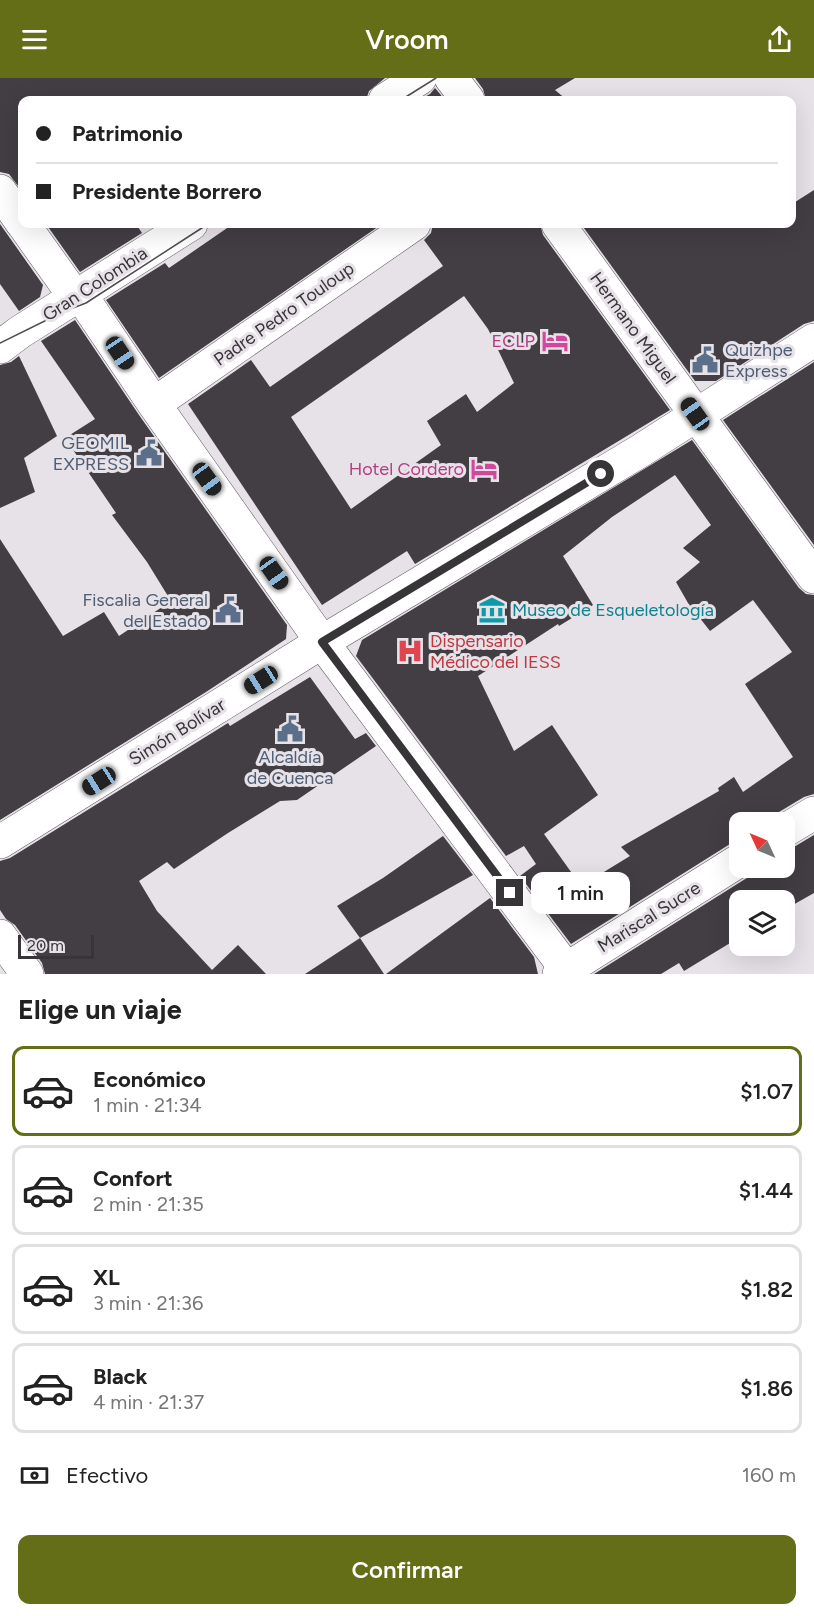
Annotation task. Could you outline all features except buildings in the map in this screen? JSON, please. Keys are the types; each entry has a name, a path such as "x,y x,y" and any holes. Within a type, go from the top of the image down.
{"street":[{"path":"391,96 420,78"},
{"path":"451,78 465,96"},
{"path":"0,191 18,216"},
{"path":"27,228 75,297 86,303 154,404 322,642 565,972"},
{"name":"Gran Colombia","path":"0,347 184,228"},
{"name":"Padre Pedro Touloup","path":"154,404 408,228"},
{"name":"Hermano Miguel","path":"561,228 814,578"},
{"name":"Simón Bolívar","path":"0,842 322,642 640,451 814,340"},
{"path":"795,824 814,813"},
{"name":"Mariscal Sucre","path":"565,972 729,867"},
{"path":"0,936 27,974"}],"tram line":[{"path":"407,96 436,78"},
{"path":"0,343 86,303 202,228"}],"place":[{"name":"ECLP","path":"555,341"},
{"name":"Quizhpe Express","path":"705,360"},
{"name":"GEOMIL EXPRESS","path":"149,453"},
{"name":"Hotel Cordero","path":"484,469"},
{"name":"Fiscalia General del Estado","path":"228,610"},
{"name":"Museo de Esqueletología","path":"492,610"},
{"name":"Dispensario Médico del IESS","path":"410,651"},
{"name":"Alcaldía de Cuenca","path":"290,729"}],"route":[{"path":"510,893 322,642 601,474"}]}
